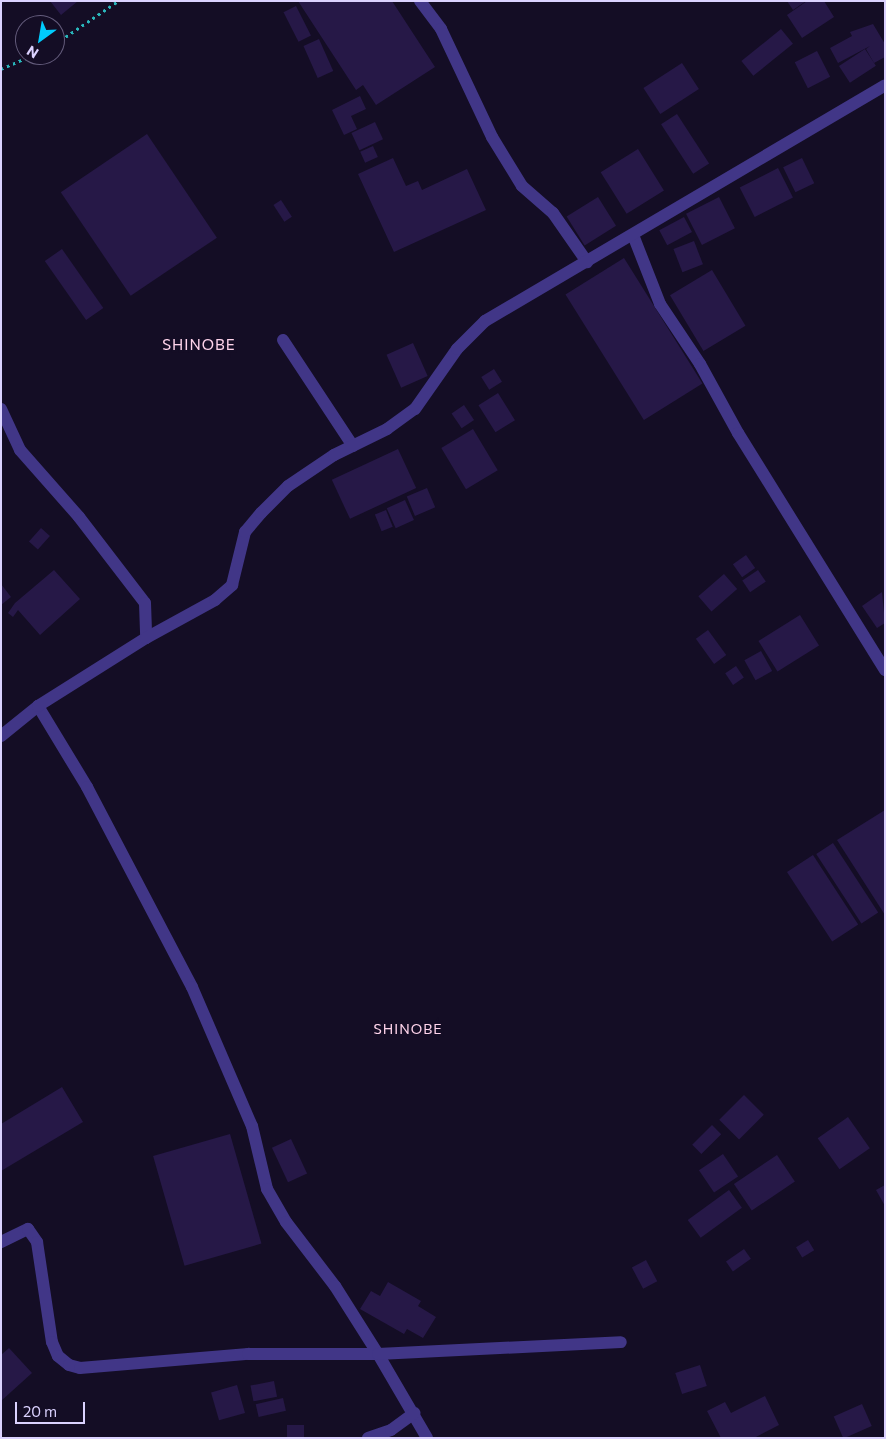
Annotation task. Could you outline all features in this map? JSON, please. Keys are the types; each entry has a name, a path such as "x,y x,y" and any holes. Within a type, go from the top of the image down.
{"street":[{"path":"420,1 441,29 492,137 522,186 553,213 587,262"},
{"path":"1,736 38,706 146,638 186,618 232,585 245,532 261,514 288,486 353,446 387,429 415,409 457,349 485,321 885,85"},
{"path":"633,235 660,304 700,364 738,433 885,670"},
{"path":"283,340 353,446"},
{"path":"1,409 20,450 79,517 145,603 146,638"},
{"path":"38,706 87,787 192,987 252,1126 267,1188 286,1222 335,1286 414,1413 427,1438"},
{"path":"1,1242 28,1229 38,1242 52,1342 58,1356 69,1365 80,1368 248,1354 378,1354 621,1342"},
{"path":"368,1438 391,1430 414,1413"}],"path":[{"path":"65,37 118,1"},
{"path":"1,69 15,63"}],"building":[{"path":"50,1 78,1 61,15"},
{"path":"298,1 392,1 435,67 376,105 363,85 356,90"},
{"path":"787,1 806,1 793,10"},
{"path":"807,1 824,1 834,17 802,38 787,15"},
{"path":"296,6 311,35 299,42 284,12"},
{"path":"873,24 885,44 885,57 874,63 866,49 870,46 838,63 830,48 852,36 850,32"},
{"path":"781,29 793,44 753,76 741,61"},
{"path":"319,39 333,71 318,78 303,46"},
{"path":"865,49 876,66 850,83 839,66"},
{"path":"817,51 830,77 808,88 795,62"},
{"path":"682,63 699,89 660,114 643,88"},
{"path":"360,96 366,109 351,116 357,129 344,135 332,110"},
{"path":"677,114 709,163 693,174 661,124"},
{"path":"375,122 383,139 359,150 351,133"},
{"path":"147,134 217,238 131,296 61,192"},
{"path":"373,146 378,157 365,163 360,152"},
{"path":"638,149 664,191 627,214 601,172"},
{"path":"393,158 406,186 418,181 422,190 467,169 486,210 394,252 358,174"},
{"path":"802,158 814,183 795,192 783,167"},
{"path":"778,168 793,197 755,217 740,188"},
{"path":"598,197 616,226 585,245 567,217"},
{"path":"719,197 735,228 702,245 686,214"},
{"path":"281,200 292,217 284,222 273,205"},
{"path":"684,217 692,232 667,245 659,230"},
{"path":"694,241 703,264 682,272 673,249"},
{"path":"62,249 103,308 86,320 45,261"},
{"path":"624,258 702,384 644,420 565,295"},
{"path":"712,270 745,326 703,351 670,295"},
{"path":"413,343 428,376 401,388 387,355"},
{"path":"494,369 502,382 489,390 481,377"},
{"path":"498,393 515,420 495,432 478,405"},
{"path":"464,405 474,420 462,428 452,413"},
{"path":"473,429 498,470 466,489 441,448"},
{"path":"398,449 416,488 350,519 332,480"},
{"path":"427,488 435,507 415,516 407,497"},
{"path":"405,500 414,520 396,528 387,508"},
{"path":"386,510 393,527 382,531 375,514"},
{"path":"41,528 50,536 38,549 29,541"},
{"path":"746,555 755,568 742,577 733,564"},
{"path":"54,570 80,599 40,635 18,610 13,617 8,613 15,603"},
{"path":"758,570 766,582 750,592 742,581"},
{"path":"724,574 737,589 711,611 698,596"},
{"path":"1,584 11,597 1,605"},
{"path":"882,592 885,623 877,628 862,606"},
{"path":"800,615 819,646 778,671 758,641"},
{"path":"708,630 726,655 714,664 696,639"},
{"path":"761,651 772,671 756,680 744,660"},
{"path":"736,666 744,678 733,685 725,673"},
{"path":"885,810 885,915 837,840"},
{"path":"833,843 878,913 861,924 816,854"},
{"path":"813,855 858,925 832,941 787,872"},
{"path":"62,1087 83,1122 1,1171 1,1124"},
{"path":"744,1095 764,1115 739,1140 719,1120"},
{"path":"848,1117 870,1148 839,1169 818,1138"},
{"path":"712,1125 721,1134 701,1154 692,1145"},
{"path":"230,1134 261,1244 185,1266 153,1156"},
{"path":"291,1139 307,1173 288,1182 272,1148"},
{"path":"723,1154 738,1176 714,1193 699,1170"},
{"path":"777,1155 795,1182 752,1211 734,1184"},
{"path":"885,1185 885,1206 876,1190"},
{"path":"729,1190 742,1208 701,1238 688,1220"},
{"path":"808,1240 814,1250 802,1257 796,1247"},
{"path":"744,1249 751,1259 733,1271 726,1262"},
{"path":"646,1260 657,1281 643,1289 632,1268"},
{"path":"388,1282 421,1301 418,1306 436,1317 423,1338 407,1329 404,1334 360,1309 371,1291 380,1296"},
{"path":"9,1348 32,1373 1,1401 1,1355"},
{"path":"700,1365 707,1386 682,1394 675,1373"},
{"path":"274,1381 277,1397 253,1401 250,1386"},
{"path":"237,1385 245,1413 219,1420 211,1392"},
{"path":"765,1396 779,1425 754,1438 721,1438 707,1411 725,1402 731,1413"},
{"path":"283,1398 286,1411 259,1417 256,1404"},
{"path":"862,1404 872,1426 843,1438 834,1417"},
{"path":"287,1425 304,1425 304,1438 287,1438"}],"district":[{"name":"SHINOBE","path":"199,345"},
{"name":"SHINOBE","path":"408,1029"}]}
